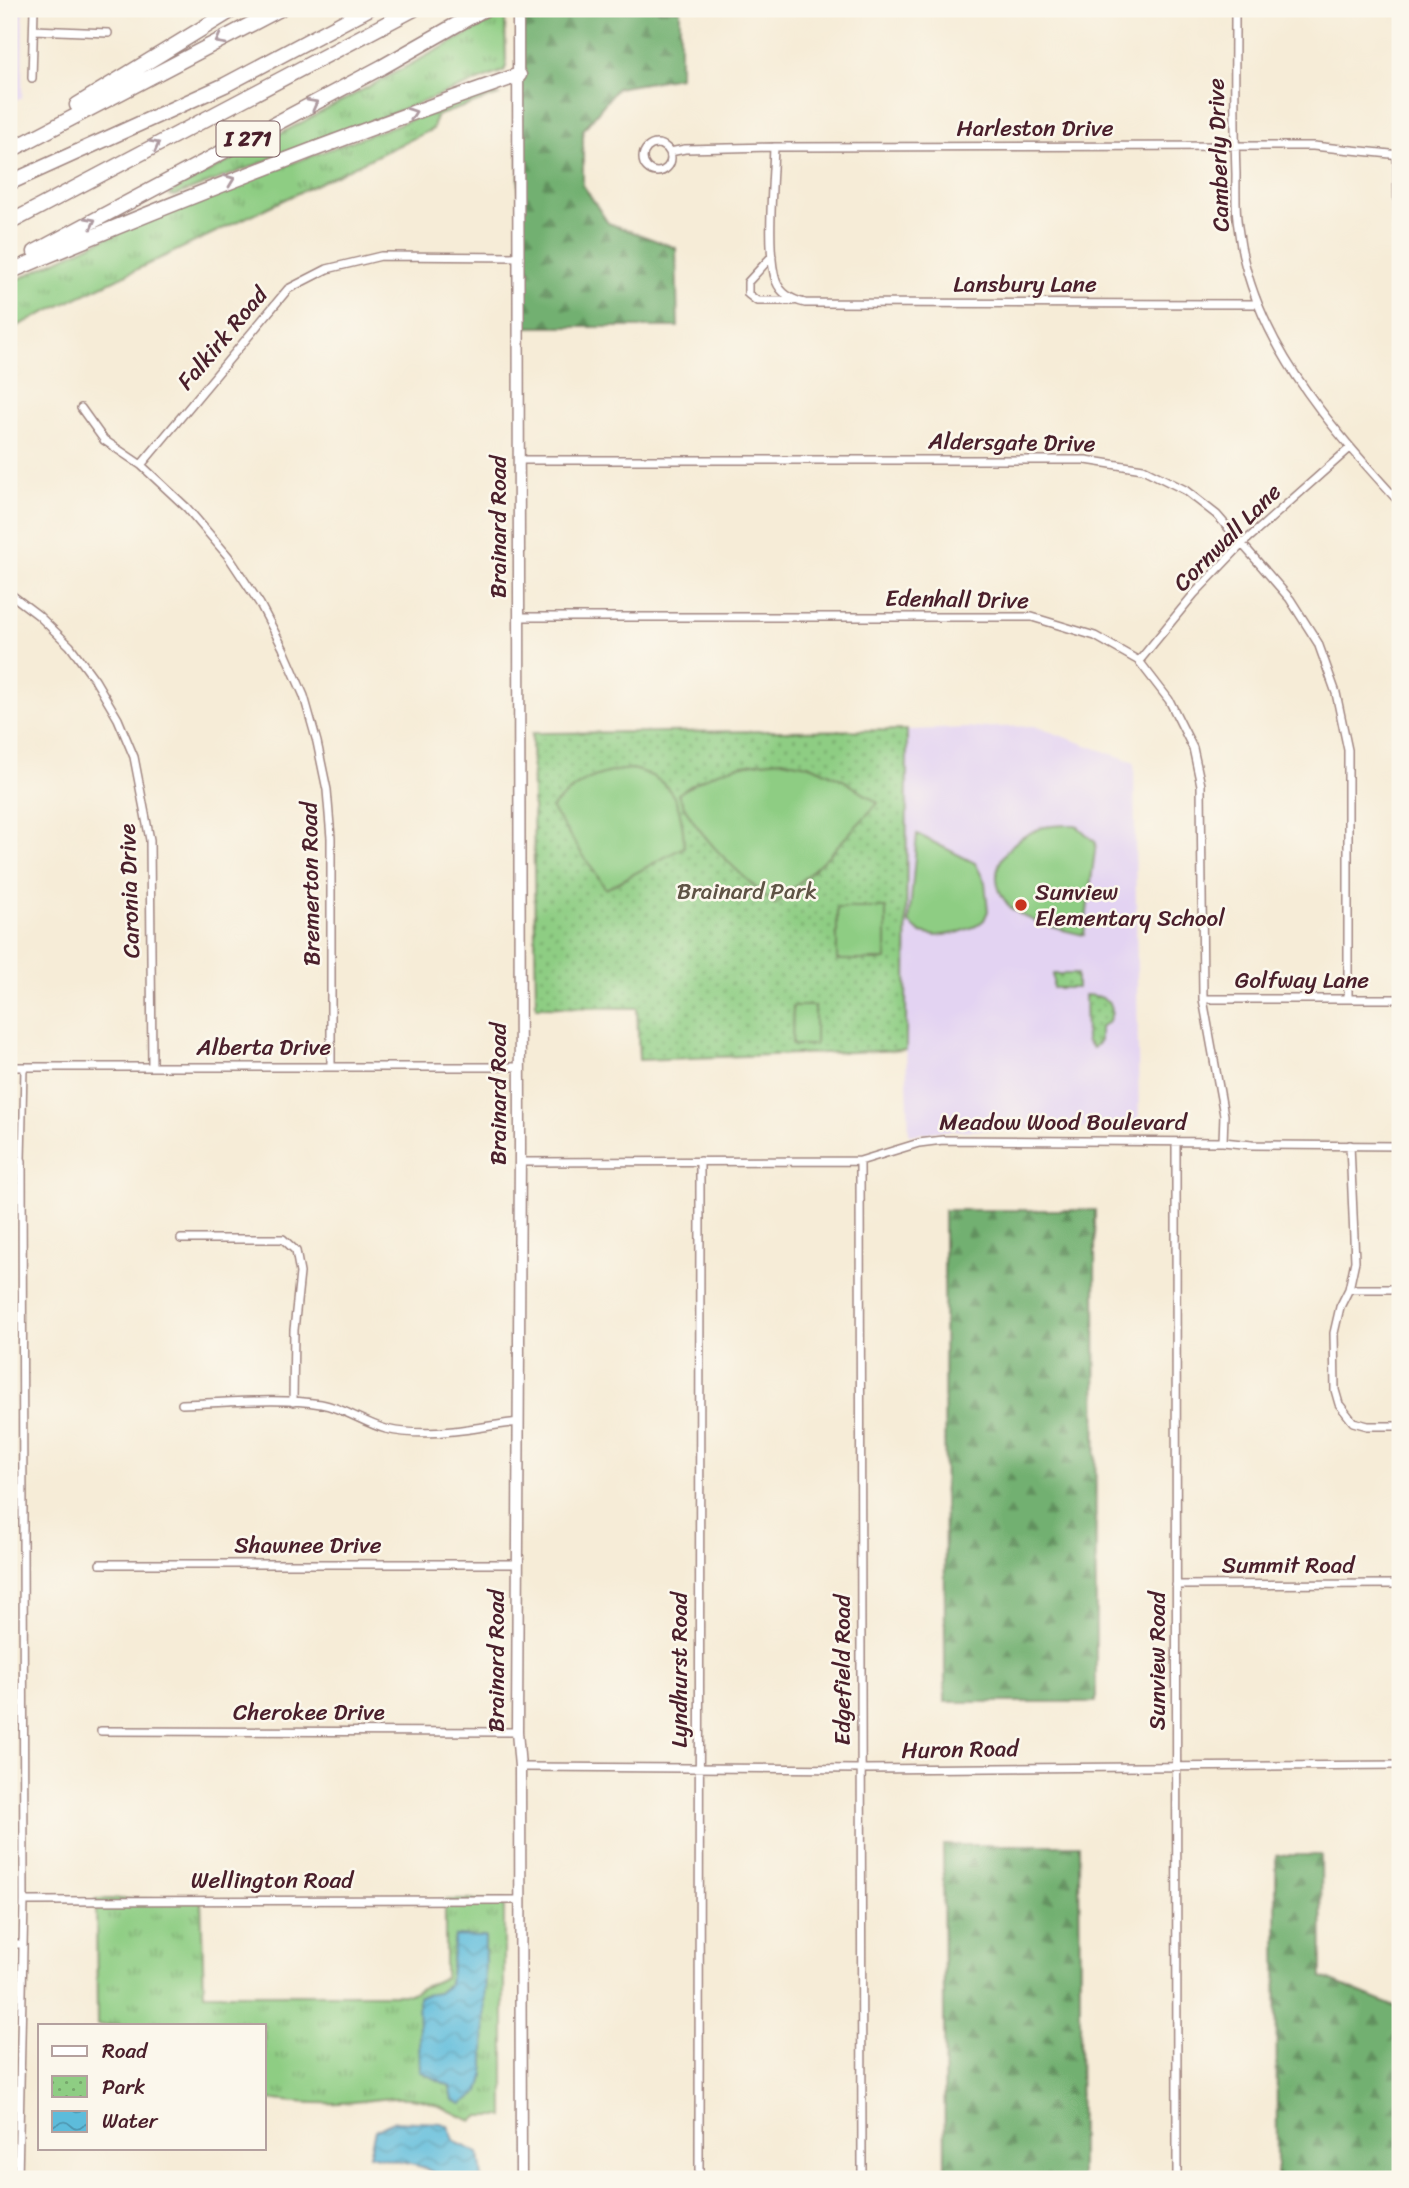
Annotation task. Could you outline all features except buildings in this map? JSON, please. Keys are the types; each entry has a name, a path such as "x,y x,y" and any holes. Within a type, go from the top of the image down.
{"highway":[{"path":"9,149 234,9"},
{"path":"9,149 280,9"},
{"path":"9,183 225,85 368,9"},
{"path":"9,223 414,9"},
{"name":"I 271","path":"9,265 382,68 484,9"},
{"path":"9,272 161,207 324,144 519,75"}],"main road":[{"name":"Brainard Road","path":"518,9 520,460 517,1732 520,1767 521,2179"}],"street":[{"path":"32,78 34,9"},
{"name":"Camberly Drive","path":"1235,9 1237,227 1245,265 1258,304 1297,380 1350,448 1400,503"},
{"path":"34,30 108,33"},
{"name":"Harleston Drive","path":"670,152 685,149 774,147 1313,146 1399,155"},
{"path":"774,147 772,256 776,281 793,301"},
{"path":"1399,155 1400,234"},
{"name":"Falkirk Road","path":"141,465 288,289 327,269 381,256 520,257"},
{"name":"Lansbury Lane","path":"772,256 751,277 747,288 748,294 757,301 1258,304"},
{"path":"778,301 782,291"},
{"name":"Bremerton Road","path":"81,408 104,440 141,465 187,508 228,556 260,604 304,696 327,790 331,838 331,1067"},
{"name":"Cornwall Lane","path":"1139,662 1194,594 1242,544 1350,448"},
{"name":"Aldersgate Drive","path":"520,460 1086,460 1143,469 1185,490 1217,515 1290,599 1318,643 1336,693 1348,750 1348,999"},
{"name":"Caronia Drive","path":"9,593 38,615 69,646 95,680 118,719 134,757 150,840 152,1067"},
{"name":"Edenhall Drive","path":"519,617 1032,617 1095,636 1139,662 1169,700 1193,748 1201,785 1203,999 1224,1115 1223,1142"},
{"name":"Golfway Lane","path":"1203,999 1400,999"},
{"name":"Alberta Drive","path":"9,1067 519,1067"},
{"path":"18,2179 24,1901 24,1067"},
{"name":"Meadow Wood Boulevard","path":"519,1162 860,1161 919,1143 943,1140 1400,1146"},
{"name":"Sunview Road","path":"1177,1142 1177,2179"},
{"path":"1350,1145 1355,1261 1334,1333 1333,1377 1339,1404 1353,1422 1368,1426 1400,1426"},
{"path":"9,1158 22,1161"},
{"name":"Lyndhurst Road","path":"699,2179 700,1161"},
{"name":"Edgefield Road","path":"860,1161 862,2179"},
{"path":"181,1240 283,1239 296,1251 300,1273 294,1330 293,1402"},
{"path":"1349,1289 1400,1289"},
{"path":"182,1404 323,1404 384,1429 402,1431 450,1431 519,1422"},
{"name":"Shawnee Drive","path":"100,1564 517,1564"},
{"name":"Summit Road","path":"1176,1585 1400,1584"},
{"name":"Cherokee Drive","path":"101,1731 517,1732"},
{"name":"Huron Road","path":"520,1767 862,1769 1400,1765"},
{"name":"Wellington Road","path":"24,1901 520,1900"},
{"path":"9,1944 22,1944"}],"shaded area":[{"path":"9,9 23,9 22,98 9,104"},
{"name":"Sunview Elementary School","path":"1034,726 1134,762 1139,1127 939,1131 909,1135 906,1050 907,730"}],"green space":[{"path":"518,9 680,9 680,77 617,88 583,130 583,185 608,223 676,248 678,327 520,327"},
{"path":"505,14 504,71 174,196 169,195 171,192"},
{"path":"487,92 498,95 436,116 433,129 9,330 9,284 126,229 185,205"},
{"name":"Brainard Park","path":"907,730 906,1050 639,1060 637,1008 536,1007 532,733"},
{"path":"782,760 813,766 843,780 878,803 829,855 775,905 708,840 678,794 704,778 727,769"},
{"path":"631,769 657,779 673,796 681,819 684,847 606,889 551,808 586,780"},
{"path":"1076,825 1096,843 1084,935 1043,924 1022,915 1008,905 997,881 1001,860 1017,842 1042,828"},
{"path":"917,834 975,863 985,882 988,911 984,920 976,926 957,933 936,936 921,933 909,923"},
{"path":"837,908 886,908 886,960 837,960"},
{"path":"1053,974 1077,974 1077,988 1053,988"},
{"path":"1085,995 1103,998 1112,1009 1108,1022 1100,1027 1100,1041 1093,1048 1086,1041"},
{"path":"793,1006 815,1006 815,1045 792,1045"},
{"path":"944,1210 1095,1210 1096,1702 945,1702"},
{"path":"943,1845 1079,1845 1081,2179 945,2179"},
{"path":"1276,1855 1321,1855 1322,1977 1400,2009 1400,2179 1277,2179"},
{"path":"96,1899 201,1899 204,1994 409,1994 445,1977 445,1900 504,1900 504,2116 480,2116 472,2121 435,2104 412,2098 302,2102 266,2099 266,2024 97,2024","holes":["455,1936 450,2087 418,1997 438,1993 449,1984"]}],"water":[{"path":"455,1936 485,1937 484,2077 480,2091 462,2104 453,2100 450,2086 420,2071 418,1996 438,1993 449,1984"},
{"path":"393,2121 441,2123 448,2126 455,2142 479,2153 482,2179 445,2179 423,2167 369,2155 375,2130"}],"place":[{"name":"Sunview Elementary School","path":"1021,905"}]}
